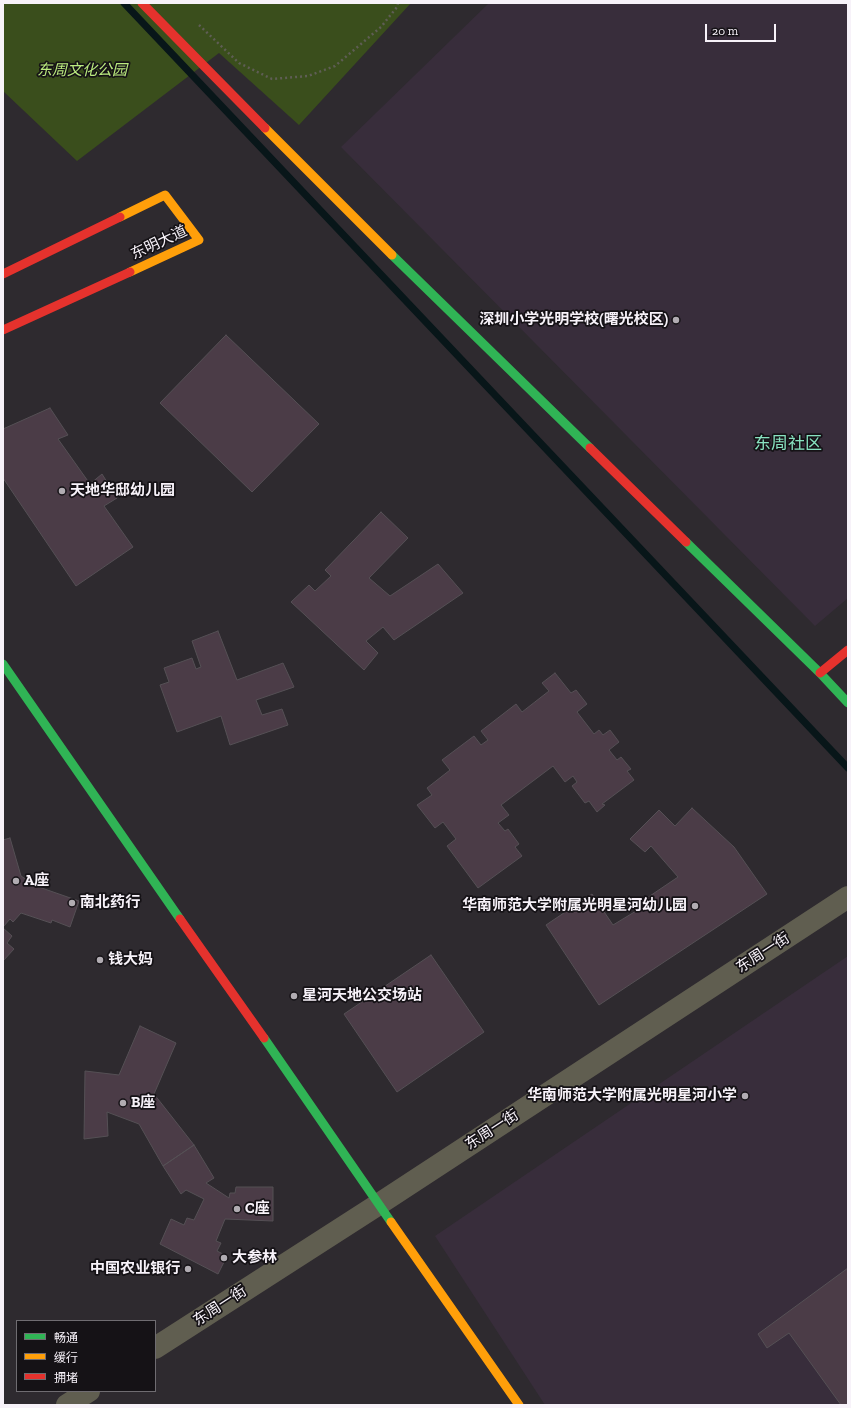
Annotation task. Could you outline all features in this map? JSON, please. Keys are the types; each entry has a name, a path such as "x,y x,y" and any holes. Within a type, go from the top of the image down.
{"street":[{"path":"142,3 320,184 820,673 848,703"},
{"name":"东明大道","path":"3,274 165,195 199,240 3,330"},
{"path":"820,673 848,650"},
{"path":"3,664 519,1405"},
{"name":"东周一街","path":"156,1347 379,1204 848,897"},
{"path":"67,1405 86,1392"}],"path":[{"path":"199,25 239,63 252,70 272,79 308,76 335,66 381,27 397,7 398,3"}],"shaded area":[{"name":"深圳小学光明学校(曙光校区)","path":"489,3 848,3 848,598 815,626 341,147"},
{"name":"华南师范大学附属光明星河小学","path":"848,956 848,1405 545,1405 435,1236"}],"green space":[{"name":"东周文化公园","path":"3,3 411,3 299,125 219,53 77,161 3,91"}],"building":[{"path":"226,335 319,424 252,492 160,403"},
{"name":"天地华邸幼儿园","path":"50,408 68,435 58,439 90,484 102,474 117,498 104,506 133,547 76,586 3,478 3,429"},
{"path":"381,512 408,538 369,578 390,596 438,564 463,593 394,640 383,627 366,641 378,653 364,670 291,602 309,585 315,591 331,576 325,570"},
{"path":"218,631 237,680 283,663 294,687 256,700 262,715 282,709 288,725 230,745 221,716 177,732 160,685 169,682 164,668 192,658 196,669 201,667 192,641"},
{"path":"555,673 571,693 576,690 587,704 577,712 594,734 599,730 603,735 610,730 619,742 609,750 617,760 621,757 631,769 627,771 634,780 602,804 605,805 597,812 589,801 585,803 572,786 577,782 573,776 565,782 553,766 501,805 509,815 498,823 505,831 508,829 519,844 515,847 522,856 478,888 447,846 456,839 443,822 435,828 417,805 432,795 427,788 450,770 442,760 474,736 481,745 488,740 481,731 516,704 522,712 549,691 542,683"},
{"name":"华南师范大学附属光明星河幼儿园","path":"692,808 734,847 767,894 599,1005 546,925 592,894 613,925 641,908 638,904 678,877 651,846 645,852 630,839 659,810 675,826"},
{"name":"A座","path":"10,838 21,876 36,886 79,901 70,927 52,920 51,923 21,913 13,922 10,919 3,927 3,840"},
{"name":"A座","path":"3,928 12,936 7,943 14,949 3,961"},
{"path":"431,955 484,1032 397,1092 344,1014"},
{"name":"B座","path":"140,1026 176,1043 154,1094 194,1145 163,1166 139,1124 107,1112 108,1136 84,1139 85,1071 119,1075"},
{"name":"C座","path":"194,1145 214,1178 206,1183 229,1198 230,1193 235,1193 236,1187 273,1187 273,1221 225,1219 216,1241 221,1243 217,1251 227,1256 218,1274 160,1244 171,1219 184,1225 187,1218 194,1220 204,1199 186,1190 181,1194 163,1166"},
{"path":"848,1268 848,1405 841,1405 789,1333 767,1348 758,1334"}],"waterway":[{"path":"124,3 848,768"}],"traffic: fast":[{"path":"392,255 590,448"},
{"path":"686,542 820,673 848,703"},
{"path":"3,664 180,919"},
{"path":"264,1038 391,1222"}],"traffic: slow":[{"path":"265,128 392,255"},
{"path":"120,217 165,195 199,240 130,272"},
{"path":"391,1222 519,1405"}],"traffic: jam":[{"path":"142,3 265,128"},
{"path":"3,274 120,217"},
{"path":"3,330 130,272"},
{"path":"590,448 686,542"},
{"path":"820,673 848,650"},
{"path":"180,919 264,1038"}],"place":[{"name":"深圳小学光明学校(曙光校区)","path":"676,320"},
{"name":"天地华邸幼儿园","path":"62,491"},
{"name":"A座","path":"16,881"},
{"name":"南北药行","path":"72,903"},
{"name":"华南师范大学附属光明星河幼儿园","path":"695,906"},
{"name":"钱大妈","path":"100,960"},
{"name":"星河天地公交场站","path":"294,996"},
{"name":"华南师范大学附属光明星河小学","path":"745,1096"},
{"name":"B座","path":"123,1103"},
{"name":"C座","path":"237,1209"},
{"name":"大参林","path":"224,1258"},
{"name":"中国农业银行","path":"188,1269"}],"district":[{"name":"东周社区","path":"788,444"}]}
